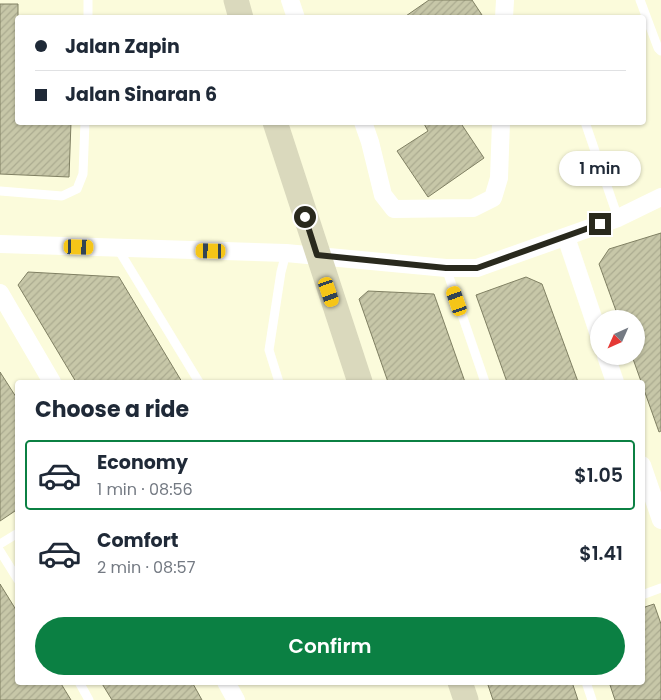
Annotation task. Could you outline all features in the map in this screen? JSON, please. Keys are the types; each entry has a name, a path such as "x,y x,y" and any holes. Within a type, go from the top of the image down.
{"street":[{"path":"236,0 241,15"},
{"path":"290,0 295,15"},
{"path":"504,15 505,0"},
{"path":"276,125 359,380"},
{"path":"364,125 383,195 394,209 473,208 493,198 499,178 501,125"},
{"path":"0,244 286,253 446,268 477,268 618,218 661,197"},
{"path":"566,237 591,310"},
{"path":"0,293 51,380"},
{"path":"609,365 614,380"},
{"path":"645,474 661,520"},
{"path":"228,685 236,700"},
{"path":"461,685 466,700"}],"lane":[{"path":"88,0 88,15"},
{"path":"640,0 646,15"},
{"path":"646,16 658,48 661,50"},
{"path":"0,191 62,196 77,189 83,174 85,125"},
{"path":"586,125 618,218"},
{"path":"118,249 198,380"},
{"path":"278,380 269,350 281,272 286,253"},
{"path":"446,268 484,380"},
{"path":"0,544 15,535"},
{"path":"0,551 15,575"},
{"path":"645,594 661,588"},
{"path":"81,685 90,700"},
{"path":"587,685 592,700"}],"building":[{"path":"429,0 472,0 482,15 407,15"},
{"path":"0,4 18,4 18,15 15,15 15,125 71,125 69,177 0,174"},
{"path":"425,125 462,125 484,158 428,197 397,151 428,131"},
{"path":"661,233 661,431 659,432 645,393 645,380 641,380 635,365 645,365 645,310 616,310 599,264 609,249"},
{"path":"28,272 119,277 181,380 75,380 18,285"},
{"path":"526,277 542,284 577,380 506,380 476,295"},
{"path":"368,291 434,294 464,380 387,380 359,299"},
{"path":"0,372 15,395 15,511 0,521"},
{"path":"0,584 15,608 15,685 62,685 71,700 0,700"},
{"path":"654,604 661,624 661,700 615,700 610,685 645,685 645,607"},
{"path":"103,685 194,685 202,700 112,700"},
{"path":"488,685 573,685 578,700 493,700"}],"route":[{"path":"305,217 317,255 446,268 477,268 600,224"}]}
